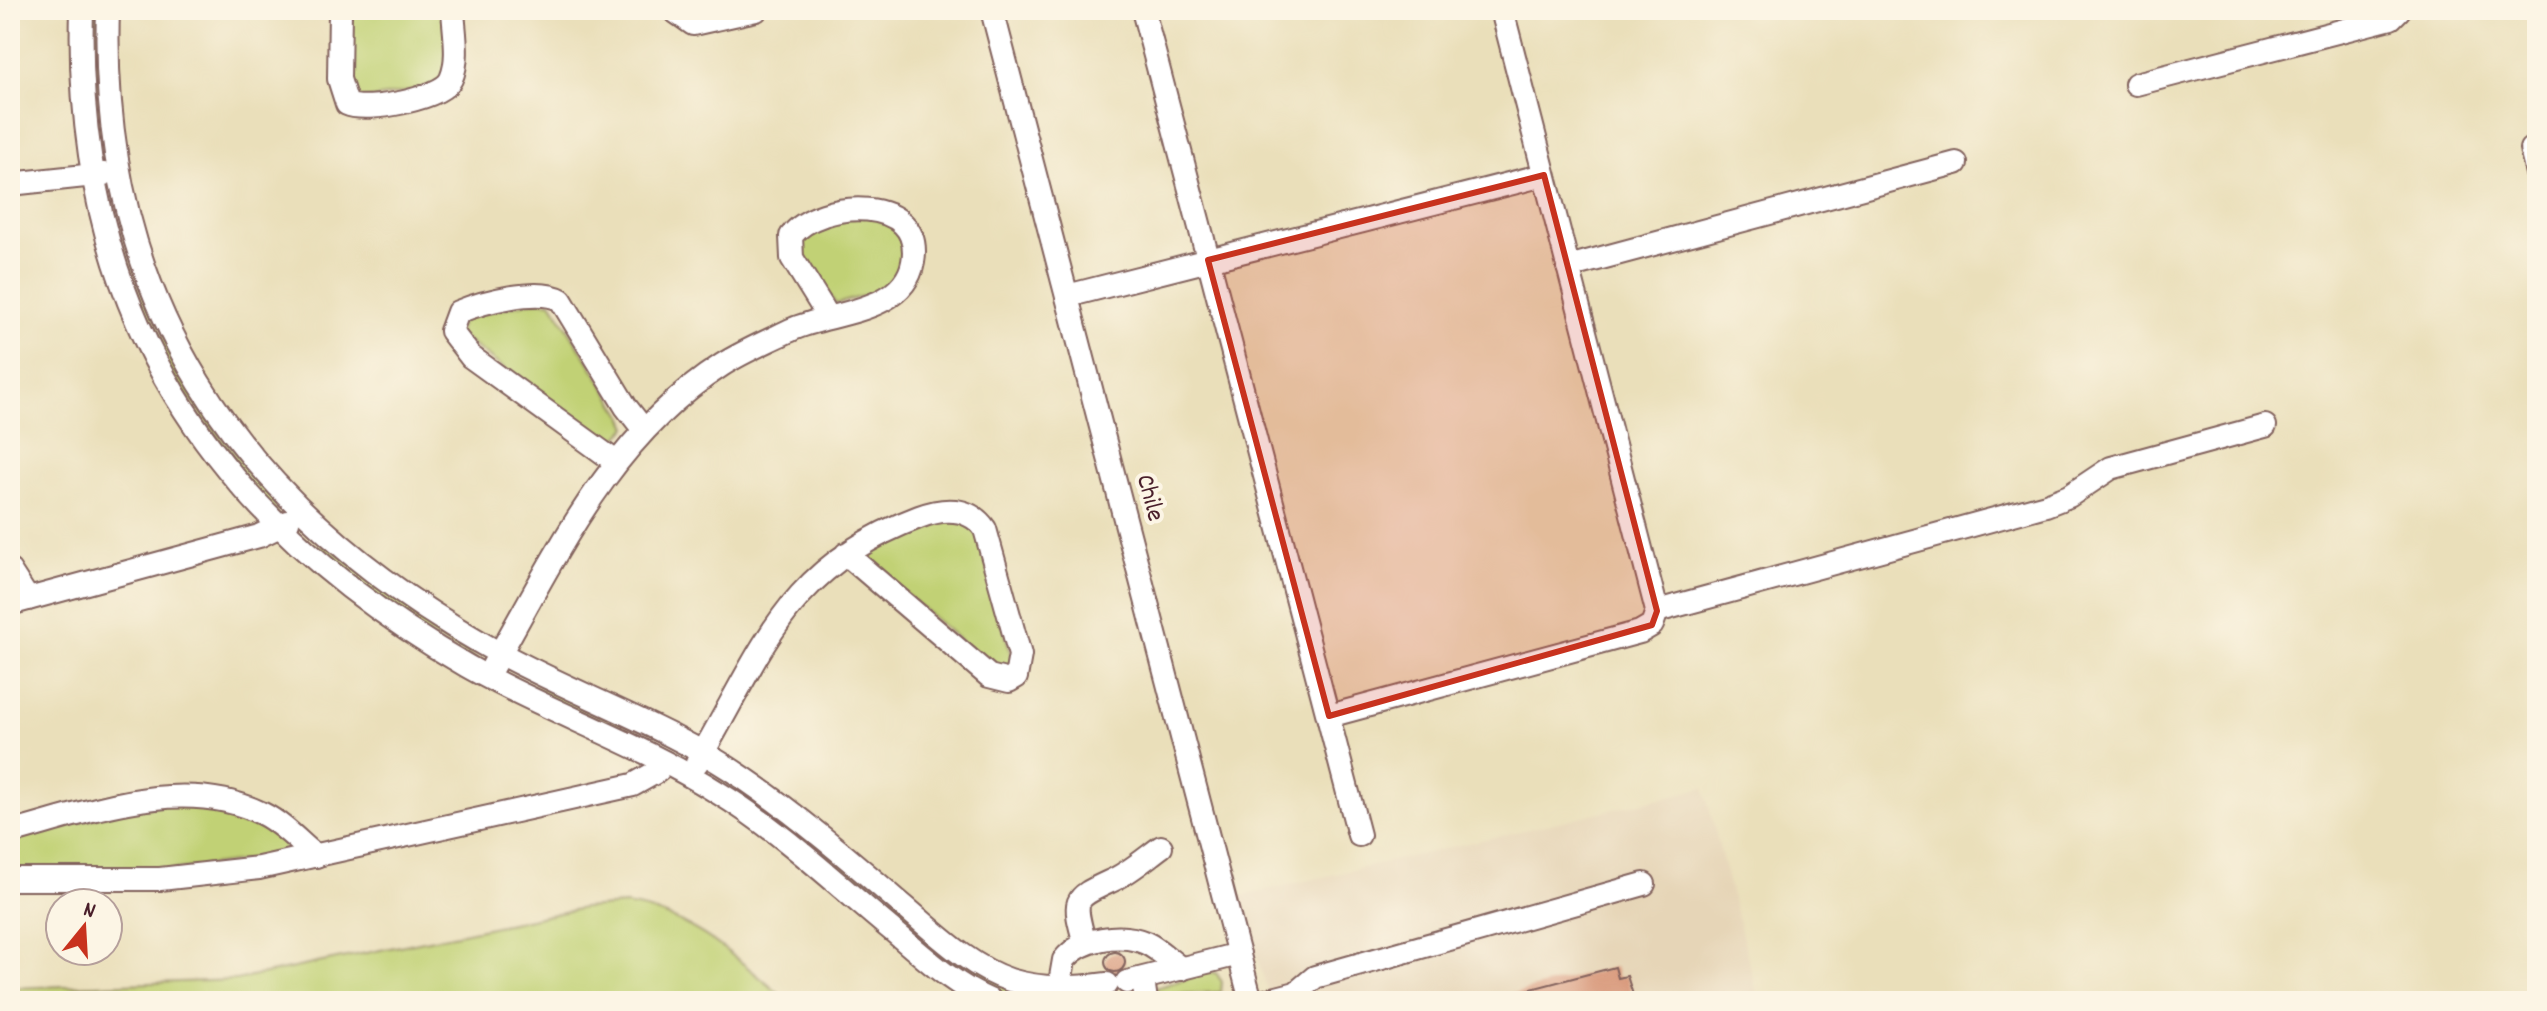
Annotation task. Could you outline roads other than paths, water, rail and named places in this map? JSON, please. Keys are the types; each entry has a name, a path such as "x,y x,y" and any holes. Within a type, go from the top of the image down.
{"street":[{"path":"82,10 83,93 92,176 115,267 147,347 218,460 279,527 379,609 487,677 663,762 755,818 947,976 991,1001"},
{"path":"108,10 109,79 119,172 140,258 170,335 239,443 302,512 394,588 500,654 703,753 771,796 975,963 1009,980 1058,995 1131,987 1239,954"},
{"path":"340,10 340,90 347,104 362,109 436,92 449,84 455,65 453,10"},
{"path":"673,10 684,21 693,24 756,10"},
{"name":"Chile","path":"992,10 1251,1001"},
{"path":"1143,10 1359,835"},
{"path":"1329,716 1640,632 1652,625 1657,611 1502,10"},
{"path":"2136,84 2391,18 2399,10"},
{"path":"2531,149 2537,173"},
{"path":"1568,267 1956,163"},
{"path":"10,184 119,172"},
{"path":"1067,296 1544,175"},
{"path":"487,677 579,513 644,430 723,364 797,327 887,298 909,276 913,262 912,240 890,213 857,208 814,219 791,236 792,258 828,316"},
{"path":"616,462 471,357 451,331 458,312 534,293 552,295 561,300 626,407 644,430"},
{"path":"1657,611 2046,505 2069,496 2111,468 2265,426"},
{"path":"690,777 782,615 809,584 846,554 885,531 924,515 952,511 972,515 989,539 1020,655 1016,677 1009,681 989,676 846,554"},
{"path":"10,571 19,602 211,550 279,527 302,512"},
{"path":"10,879 195,876 316,856 633,785 658,771 663,762"},
{"path":"10,833 135,801 192,796 236,803 263,813 316,856"},
{"path":"1085,944 1077,909 1085,892 1124,874 1161,847"},
{"path":"1265,1001 1296,993 1315,977 1644,884"},
{"path":"1058,995 1064,960 1085,944 1124,939 1145,942 1182,969"}]}
